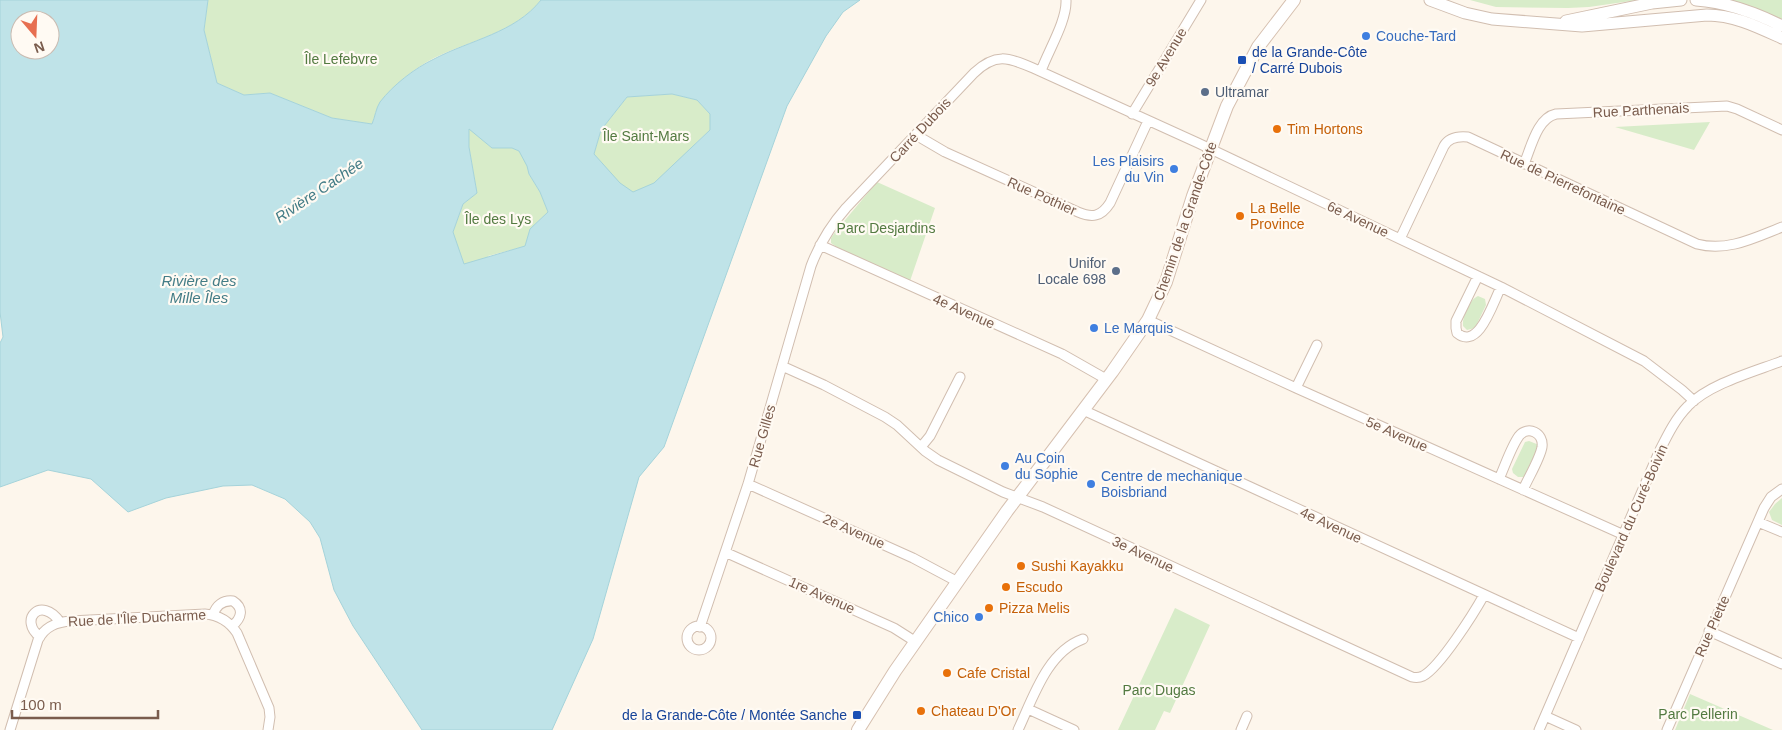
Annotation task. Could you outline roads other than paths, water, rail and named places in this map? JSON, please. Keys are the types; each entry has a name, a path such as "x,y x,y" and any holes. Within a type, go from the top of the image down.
{"main road":[{"name":"Chemin de la Grande-Côte","path":"862,727 880,692 1018,497 1148,320 1171,266 1193,196 1227,106 1265,37 1294,0"}],"street":[{"path":"1040,71 1061,22 1066,0"},
{"name":"9e Avenue","path":"1132,114 1200,0"},
{"path":"1430,0 1460,11 1492,19 1582,26 1714,15 1739,20 1782,38"},
{"path":"1554,23 1652,3 1682,0"},
{"path":"1696,0 1718,2 1741,8 1782,26"},
{"name":"Carré Dubois","path":"820,245 840,216 974,73 987,62 1007,58 1040,71 1210,149"},
{"name":"Rue Parthenais","path":"1524,164 1542,123 1549,116 1556,114 1727,106 1782,130"},
{"name":"Rue Pothier","path":"916,135 952,155 1091,217 1101,214 1110,204 1148,121"},
{"name":"Rue de Pierrefontaine","path":"1400,239 1444,146 1448,140 1459,136 1468,137 1704,246 1727,246 1782,227"},
{"name":"6e Avenue","path":"1210,149 1501,287 1639,358 1694,401"},
{"name":"Rue Gilles","path":"700,627 704,610 726,552 748,484 811,266 820,245"},
{"name":"4e Avenue","path":"820,245 1062,354 1106,379"},
{"path":"1478,276 1456,323 1458,333 1463,337 1469,338 1478,333 1501,287"},
{"name":"5e Avenue","path":"1148,320 1624,535"},
{"path":"1296,388 1316,345"},
{"name":"Boulevard du Curé-Boivin","path":"1539,730 1666,437 1682,413 1694,401 1723,385 1782,361"},
{"name":"3e Avenue","path":"782,366 880,414 897,425 932,457 945,464 1414,678 1426,674 1435,665 1484,595"},
{"path":"921,448 930,436 960,377"},
{"name":"4e Avenue","path":"1083,410 1579,638"},
{"path":"1499,479 1520,435 1528,431 1535,432 1540,437 1542,447 1523,490"},
{"name":"2e Avenue","path":"748,484 913,558 958,582"},
{"name":"Rue Piette","path":"1667,730 1709,631 1768,501 1782,490"},
{"path":"1758,522 1782,532"},
{"name":"1re Avenue","path":"726,552 894,628 916,642"},
{"name":"Rue de l'Île Ducharme","path":"60,622 56,616 48,611 40,610 32,618 31,626 40,637 48,628 60,622 213,615 225,620 232,626 239,620 241,613 239,606 233,601 226,601 218,605 213,615"},
{"path":"232,626 269,708 268,730"},
{"path":"1709,631 1782,664"},
{"path":"10,730 40,637"},
{"path":"1018,730 1044,676 1067,647 1083,639"},
{"path":"1028,709 1074,730"},
{"path":"1241,730 1247,716"},
{"path":"1545,716 1576,730"}],"water":[{"name":"Rivière des Mille Îles","path":"0,0 208,0 204,30 217,83 244,95 270,93 332,118 372,124 380,102 391,89 412,72 448,52 505,28 530,11 541,0 860,0 843,12 826,36 787,106 664,447 639,477 593,639 552,730 422,730 353,626 334,590 320,538 310,522 285,499 252,485 223,486 166,498 128,512 91,479 48,470 0,487 0,343 3,337 0,312","holes":["672,94 697,100 710,114 710,130 654,183 633,192 620,183 594,154 601,130 627,97","469,129 492,148 512,148 519,151 548,212 530,229 525,246 464,264 453,232 463,204 477,193 469,147"]}],"place":[{"name":"Couche-Tard","path":"1366,36"},
{"name":"de la Grande-Côte / Carré Dubois","path":"1242,60"},
{"name":"Ultramar","path":"1205,92"},
{"name":"Tim Hortons","path":"1277,129"},
{"name":"Les Plaisirs du Vin","path":"1174,169"},
{"name":"La Belle Province","path":"1240,216"},
{"name":"Unifor Locale 698","path":"1116,271"},
{"name":"Le Marquis","path":"1094,328"},
{"name":"Au Coin du Sophie","path":"1005,466"},
{"name":"Centre de mechanique Boisbriand","path":"1091,484"},
{"name":"Sushi Kayakku","path":"1021,566"},
{"name":"Escudo","path":"1006,587"},
{"name":"Pizza Melis","path":"989,608"},
{"name":"Chico","path":"979,617"},
{"name":"Cafe Cristal","path":"947,673"},
{"name":"Chateau D'Or","path":"921,711"},
{"name":"de la Grande-Côte / Montée Sanche","path":"857,715"}],"park label":[{"name":"Île Lefebvre","path":"341,59"},
{"name":"Île Saint-Mars","path":"646,136"},
{"name":"Île des Lys","path":"498,219"},
{"name":"Parc Desjardins","path":"886,228"},
{"name":"Parc Dugas","path":"1159,690"},
{"name":"Parc Pellerin","path":"1698,714"}],"water label":[{"name":"Rivière Cachée","path":"319,190"}]}
